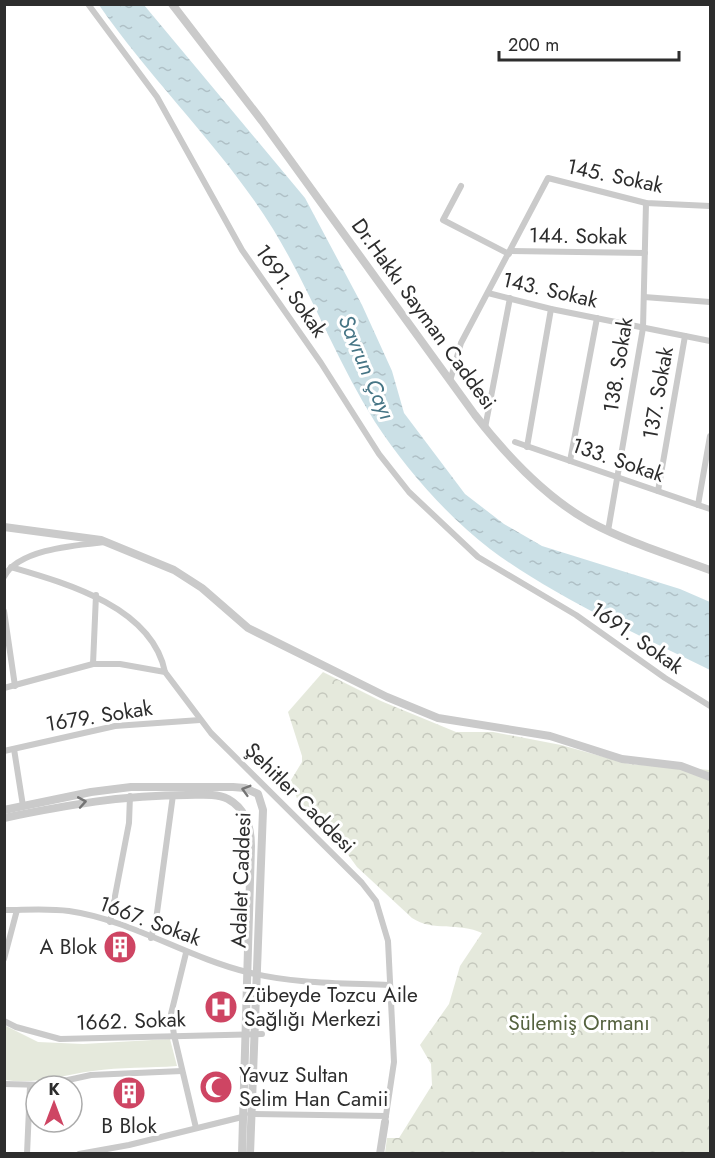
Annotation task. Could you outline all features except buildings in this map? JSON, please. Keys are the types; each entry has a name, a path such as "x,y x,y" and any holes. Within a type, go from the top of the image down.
{"street":[{"name":"1691. Sokak","path":"88,4 157,97 242,250 321,363 379,454 409,492 478,557 576,615 674,684 711,706"},
{"name":"Dr.Hakkı Sayman Caddesi","path":"172,4 262,121 484,428 544,488 579,515 608,531 711,570"},
{"name":"145. Sokak","path":"510,253 548,178 646,203 711,206"},
{"name":"144. Sokak","path":"461,186 443,220 510,253 645,253"},
{"name":"138. Sokak","path":"608,531 643,328 646,203"},
{"path":"450,381 458,350 510,253"},
{"name":"143. Sokak","path":"488,293 551,309 711,342"},
{"path":"644,297 711,302"},
{"path":"484,428 510,298"},
{"path":"527,447 551,309"},
{"path":"570,461 597,318"},
{"name":"137. Sokak","path":"658,491 685,336"},
{"path":"698,505 711,436"},
{"name":"133. Sokak","path":"515,442 711,509"},
{"path":"4,527 72,534 106,542 183,574 248,628 422,712 459,724 550,736 622,759 681,766 711,777"},
{"path":"4,577 11,567 26,558 52,550 106,542"},
{"name":"Şehitler Caddesi","path":"11,567 96,595 143,632 162,660 165,672 200,720 370,893 387,931 394,1062 385,1119"},
{"path":"93,664 96,595"},
{"path":"4,611 15,686"},
{"path":"4,688 93,664 135,666 165,672"},
{"name":"1679. Sokak","path":"4,752 115,726 200,720"},
{"path":"14,749 23,806"},
{"name":"Adalet Caddesi","path":"4,810 131,787 245,788 258,794 263,810 251,973"},
{"path":"151,938 156,920 173,795"},
{"path":"4,818 130,796 173,795 220,796 234,803 246,818 251,846 253,1034 242,1154"},
{"path":"110,922 129,823 130,796"},
{"name":"1667. Sokak","path":"4,910 67,910 110,922 186,953 251,973 321,983 389,985"},
{"path":"4,959 17,910"},
{"path":"186,953 173,1002 174,1035 196,1128"},
{"name":"1662. Sokak","path":"4,1021 39,1035 60,1039 253,1034"},
{"path":"84,1076 182,1071"},
{"path":"4,1084 24,1086"},
{"path":"246,1115 250,1154"},
{"path":"79,1154 246,1115 385,1119 380,1154"},
{"path":"27,1154 28,1134"}],"green space":[{"name":"Sülemiş Ormanı","path":"323,672 381,701 456,732 493,732 561,745 629,764 710,770 710,1153 385,1153 387,1138 399,1138 432,1085 431,1064 420,1045 449,1004 460,966 482,933 464,928 429,925 412,918 357,867 336,838 306,816 300,808 291,780 302,762 302,756 288,712"},
{"path":"4,1025 38,1042 83,1044 170,1039 177,1066 124,1068 76,1074 24,1074 24,1081 5,1080"}],"water":[{"name":"Savrun Çayı","path":"99,5 144,5 305,198 362,305 392,371 404,413 465,494 504,524 542,546 680,589 710,602 710,670 597,614 541,583 490,549 442,506 400,457 375,422 287,253 253,199"}],"place":[{"name":"A Blok","path":"120,947"},
{"name":"Zübeyde Tozcu Aile Sağlığı Merkezi","path":"221,1007"},
{"name":"Yavuz Sultan Selim Han Camii","path":"216,1087"},
{"name":"B Blok","path":"129,1093"}]}
